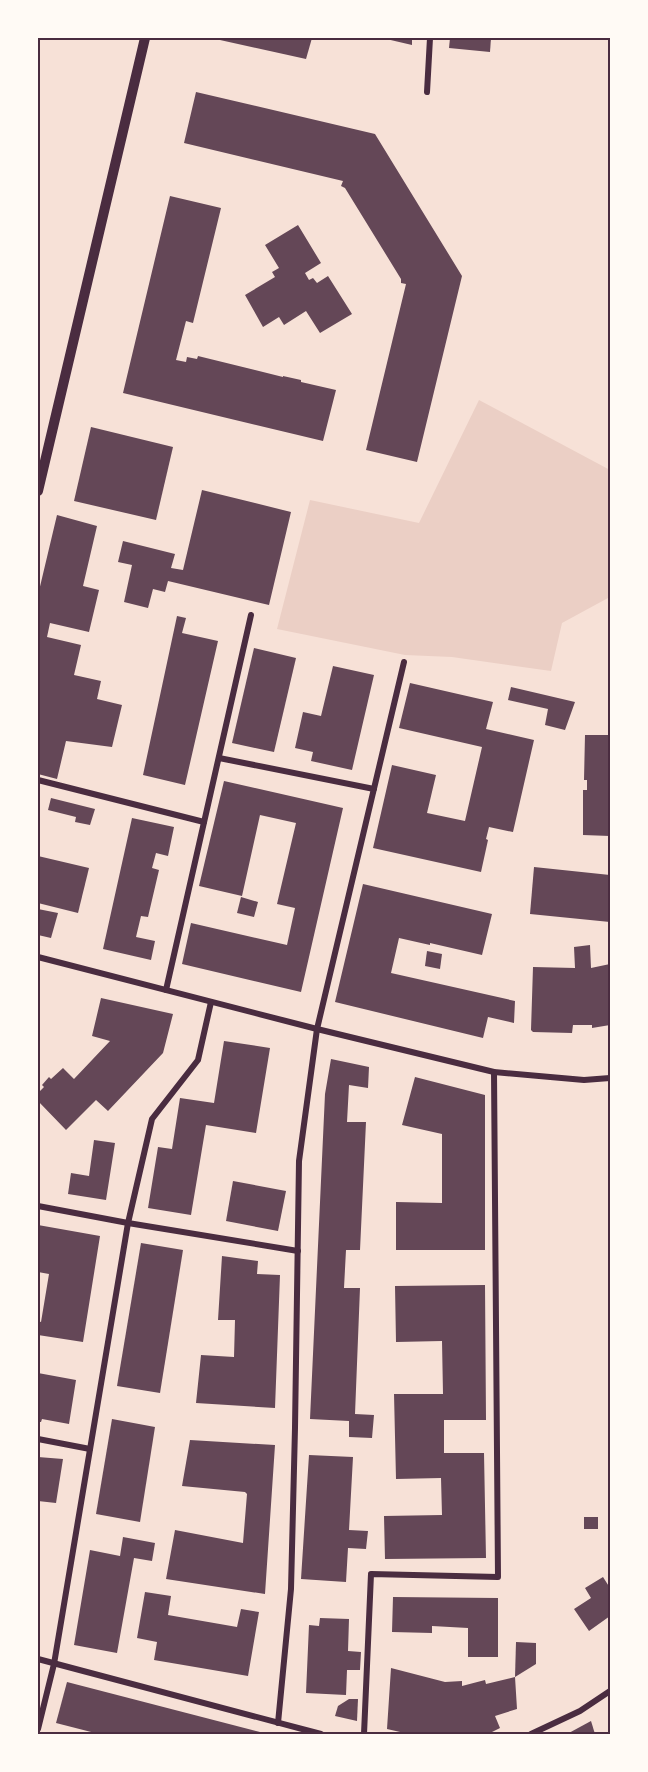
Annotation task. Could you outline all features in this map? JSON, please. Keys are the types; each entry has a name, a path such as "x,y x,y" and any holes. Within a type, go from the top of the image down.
{"street":[{"path":"38,490 145,38"},
{"path":"427,92 430,38"},
{"path":"166,990 251,615"},
{"path":"278,1723 291,1589 299,1161 317,1029 404,662"},
{"path":"219,758 374,789"},
{"path":"38,780 204,822"},
{"path":"38,957 494,1072 584,1080 610,1078"},
{"path":"38,1729 54,1664 128,1223 152,1119 198,1060 211,1002"},
{"path":"364,1734 371,1574 498,1576 494,1072"},
{"path":"38,1206 298,1251"},
{"path":"38,1439 90,1449"},
{"path":"38,1659 321,1734"},
{"path":"531,1734 580,1711 610,1691"}],"shaded area":[{"path":"479,400 610,470 610,590 608,598 562,623 551,671 452,657 405,655 277,629 310,500 419,523"}],"building":[{"path":"211,38 312,38 306,59"},
{"path":"382,38 412,38 412,45"},
{"path":"450,38 491,38 490,52 449,48"},
{"path":"196,92 375,134 462,276 417,462 366,450 406,284 401,283 401,279 345,188 341,186 343,181 184,143"},
{"path":"170,196 221,208 193,323 186,321 176,360 186,362 187,357 197,359 198,356 336,390 323,441 123,393"},
{"path":"298,225 321,263 305,273 309,280 313,278 317,283 328,276 352,314 320,333 306,311 284,325 279,317 263,327 245,295 275,277 272,272 279,268 265,245"},
{"path":"91,427 173,447 156,520 74,501"},
{"path":"202,490 291,512 269,605 168,581 165,592 153,589 148,608 124,602 132,565 118,562 123,541 175,554 171,568 183,570"},
{"path":"57,515 97,526 83,586 99,590 89,632 50,623 47,637 81,645 74,675 101,681 97,699 122,705 112,747 66,741 57,779 38,774 38,595"},
{"path":"177,616 186,618 182,633 218,641 185,785 143,775"},
{"path":"254,648 296,658 274,752 232,743"},
{"path":"333,666 374,675 352,770 311,761 313,752 295,748 303,712 321,716"},
{"path":"410,683 493,702 486,729 534,740 513,832 489,827 481,872 373,848 392,765 436,775 427,813 465,821 482,747 399,728"},
{"path":"511,687 575,702 565,730 545,725 548,709 508,700"},
{"path":"585,735 610,735 610,836 583,835 583,790 587,790 587,780 584,780"},
{"path":"224,781 343,808 301,992 182,964 191,923 287,945 295,908 277,904 296,823 260,815 242,896 199,886"},
{"path":"51,798 95,809 90,825 75,822 76,817 48,810"},
{"path":"132,818 174,827 168,856 156,853 152,868 159,870 148,917 141,916 136,937 155,941 151,960 103,949"},
{"path":"38,856 89,868 78,913 38,903"},
{"path":"534,867 610,875 610,922 530,914"},
{"path":"363,884 492,914 482,955 399,938 391,973 515,1001 514,1023 488,1017 483,1038 335,1002"},
{"path":"241,897 258,902 254,917 237,913"},
{"path":"38,909 58,913 51,938 38,935"},
{"path":"590,945 591,968 610,964 610,1025 592,1028 592,1025 573,1025 572,1033 533,1032 531,1030 533,967 575,968 574,947"},
{"path":"427,951 442,954 440,969 425,966"},
{"path":"101,998 173,1014 163,1053 108,1111 96,1100 66,1130 38,1101 38,1093 49,1077 51,1079 63,1068 74,1079 110,1041 92,1036"},
{"path":"224,1041 270,1048 256,1133 206,1125 191,1215 148,1208 158,1147 172,1149 180,1098 214,1103"},
{"path":"331,1059 369,1067 368,1088 349,1085 347,1122 366,1122 360,1250 346,1250 344,1288 360,1288 355,1414 374,1415 372,1438 349,1437 349,1421 310,1419 325,1094"},
{"path":"415,1077 485,1095 485,1250 396,1250 396,1202 442,1203 442,1134 402,1125"},
{"path":"94,1140 115,1143 106,1200 68,1194 71,1173 89,1176"},
{"path":"233,1181 286,1191 278,1231 226,1221"},
{"path":"38,1225 100,1236 83,1342 38,1335 38,1321 41,1322 49,1274 38,1272"},
{"path":"141,1243 183,1250 160,1393 117,1386"},
{"path":"222,1256 258,1261 257,1274 280,1275 275,1408 196,1403 201,1355 234,1357 235,1320 218,1320"},
{"path":"485,1285 486,1420 444,1420 444,1453 484,1453 486,1558 385,1559 384,1516 442,1515 441,1478 396,1479 394,1394 443,1394 442,1341 396,1342 395,1286"},
{"path":"38,1373 76,1380 69,1424 42,1419 38,1422"},
{"path":"112,1419 155,1427 140,1522 96,1514"},
{"path":"190,1440 275,1445 265,1594 166,1579 175,1530 243,1543 247,1494 245,1492 182,1486"},
{"path":"309,1455 353,1457 349,1530 368,1531 366,1549 348,1548 346,1582 301,1579"},
{"path":"38,1457 63,1459 56,1503 38,1501"},
{"path":"584,1517 598,1517 598,1529 584,1529"},
{"path":"123,1537 155,1543 152,1561 134,1558 117,1653 74,1645 90,1550 120,1556"},
{"path":"603,1577 610,1588 610,1616 589,1631 574,1609 591,1598 585,1588"},
{"path":"145,1592 171,1596 168,1615 237,1627 241,1609 259,1612 248,1676 154,1660 157,1642 137,1638"},
{"path":"393,1597 498,1598 498,1657 468,1657 468,1628 432,1626 432,1633 392,1632"},
{"path":"320,1618 349,1619 348,1651 361,1652 360,1670 347,1670 346,1695 306,1693 309,1625 319,1626"},
{"path":"516,1642 536,1643 536,1664 515,1677"},
{"path":"391,1668 445,1682 462,1681 462,1686 485,1680 486,1684 515,1677 517,1709 495,1716 500,1728 488,1734 409,1734 387,1729"},
{"path":"67,1682 268,1734 99,1734 56,1723"},
{"path":"349,1699 358,1699 357,1721 335,1716 338,1706"},
{"path":"591,1721 595,1734 567,1734"}]}
